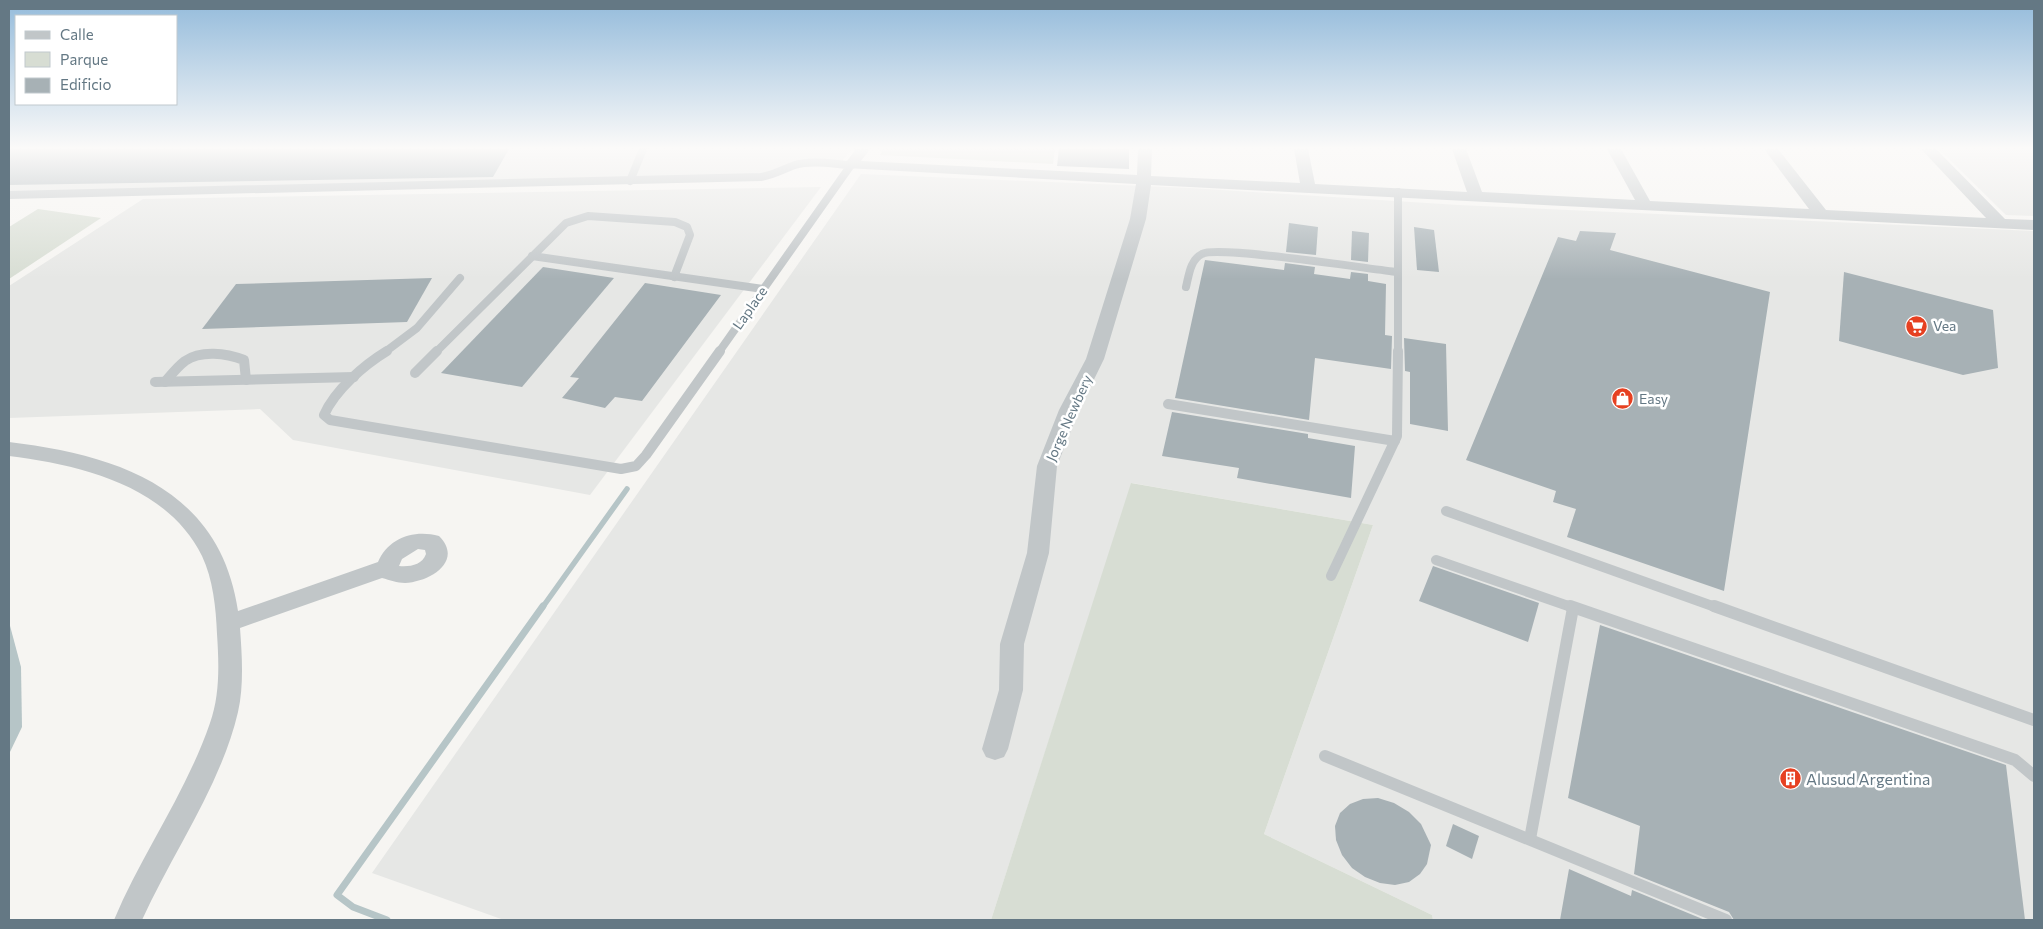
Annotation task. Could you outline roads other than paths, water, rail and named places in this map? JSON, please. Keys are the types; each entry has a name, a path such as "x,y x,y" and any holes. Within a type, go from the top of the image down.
{"street":[{"name":"Jorge Newbery","path":"995,749 1011,690 1012,644 1038,553 1047,466 1069,410 1095,359 1138,219 1142,192"},
{"path":"1405,192 2034,225"},
{"path":"1638,192 1645,205"},
{"path":"1804,192 1820,214"},
{"path":"1970,192 2000,223"},
{"path":"9,449 43,452 88,463 126,477 166,500 199,534 211,553 219,577 229,622 231,682 224,721 174,833 128,920"},
{"path":"229,622 388,567"}],"lane":[{"path":"9,195 126,192"},
{"name":"Laplace","path":"354,377 329,404 324,415 330,420 620,469 636,466 832,192"},
{"path":"1331,576 1397,436 1398,192"},
{"path":"415,373 566,223 577,218 588,216 675,222 687,227 690,235 674,277"},
{"path":"1186,287 1194,258 1204,252 1238,252 1397,272"},
{"path":"532,256 763,289"},
{"path":"246,380 244,360 234,356 202,355 187,360 160,382 246,380 354,377 368,363 398,344 418,328 460,278"},
{"path":"1168,404 1394,441"},
{"path":"1446,511 2034,720"},
{"path":"1436,560 2015,760 2034,776"},
{"path":"1530,838 1572,608"},
{"path":"1325,756 1530,838 1726,920"}],"waterway":[{"path":"542,608 627,489"},
{"path":"387,920 353,907 337,895 543,606"}],"place":[{"name":"Vea","path":"1917,326"},
{"name":"Easy","path":"1623,399"},
{"name":"Alusud Argentina","path":"1790,779"}]}
